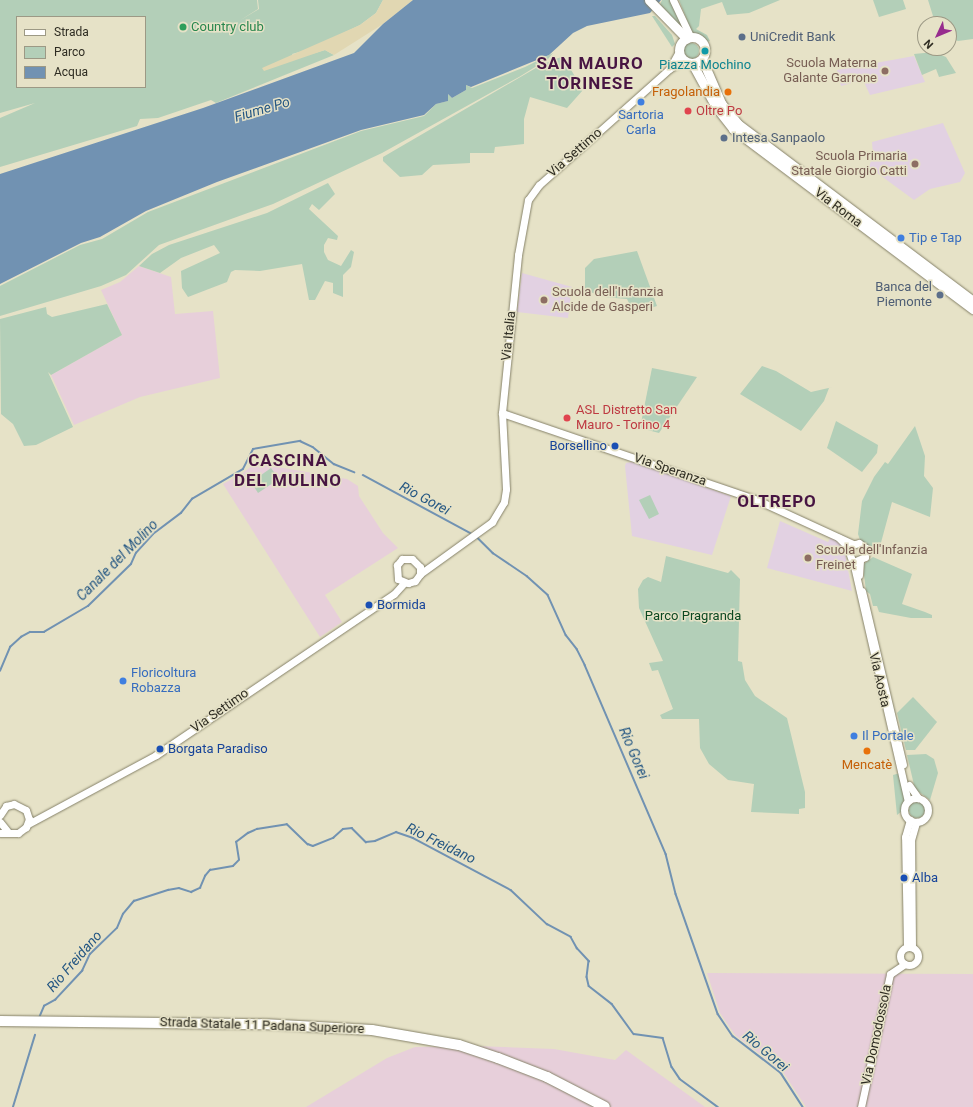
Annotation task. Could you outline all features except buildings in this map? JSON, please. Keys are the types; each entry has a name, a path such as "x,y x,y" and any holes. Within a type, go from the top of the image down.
{"highway":[{"name":"Strada Statale 11 Padana Superiore","path":"0,1021 322,1026 372,1030 459,1046 498,1058 547,1077 605,1107"},
{"name":"Strada Statale 11 Padana Superiore","path":"0,1027 264,1030 371,1036 456,1051 491,1062 546,1083 593,1107"}],"main road":[{"path":"649,0 685,43 688,62 714,97"},
{"path":"685,43 699,40 704,46 702,59 714,97"},
{"path":"688,62 702,59"},
{"name":"Via Roma","path":"714,97 738,124 973,301"},
{"name":"Via Roma","path":"714,97 722,117 733,128 973,309"}],"street":[{"path":"669,69 685,43 673,0"},
{"path":"669,69 688,62"},
{"name":"Via Settimo","path":"517,260 523,218 532,193 669,69"},
{"name":"Via Italia","path":"420,574 472,538 492,522 504,502 506,489 502,413 517,260"},
{"name":"Via Speranza","path":"502,413 757,500 853,544"},
{"name":"Via Speranza","path":"834,535 842,540 848,551"},
{"path":"860,543 866,548 866,554 860,561 851,559 848,551 853,544 860,543"},
{"path":"420,566 420,574 415,581 401,581 395,569 402,559 412,559 420,566 436,564"},
{"name":"Via Aosta","path":"851,559 908,801"},
{"name":"Via Aosta","path":"860,561 861,585 907,778 912,791 918,798"},
{"name":"Via Settimo","path":"0,833 18,833 28,824 43,815 147,760 390,596 401,581"},
{"path":"910,947 911,840 913,821 905,811 908,801 918,798 926,804 928,810 923,819 913,821"},
{"path":"0,815 6,806 14,804 22,807 28,814 28,824"},
{"path":"28,814 43,815"},
{"path":"0,822 8,832"},
{"path":"910,947 918,952 918,960 913,965 903,962 901,952 910,947"},
{"name":"Via Domodossola","path":"861,1107 890,975 903,962"}],"shaded area":[{"path":"914,56 925,82 870,95 863,80 841,86 837,70"},
{"name":"Scuola Primaria Statale Giorgio Catti","path":"943,123 965,173 960,182 930,189 914,200 869,167 873,155 872,142"},
{"path":"139,266 171,277 175,314 213,311 220,378 140,397 74,425 51,375 122,335 101,290 120,282"},
{"name":"Scuola dell'Infanzia Alcide de Gasperi","path":"522,273 572,287 568,318 517,312"},
{"path":"632,462 731,496 712,555 632,536 625,466 626,463"},
{"path":"255,463 347,479 358,486 359,496 383,533 398,548 325,595 342,622 320,637 223,484 243,473"},
{"name":"Scuola dell'Infanzia Freinet","path":"780,521 828,542 831,537 840,543 844,548 852,591 767,568"},
{"path":"707,973 973,974 973,1107 806,1107 783,1072 735,1035 720,1013"},
{"path":"477,1046 554,1049 615,1060 626,1050 705,1107 306,1107 387,1058 415,1047"}],"green space":[{"path":"0,0 257,0 258,9 239,21 259,9 258,0 383,0 376,13 360,25 310,49 292,54 295,59 325,50 334,55 216,103 211,100 158,118 140,119 137,126 0,167 0,118 35,103 0,113"},
{"path":"662,0 672,0 683,29 660,5"},
{"path":"679,0 780,0 749,13 727,15 722,2 701,9 699,26 696,29 707,35 710,41 705,43 693,35"},
{"path":"873,0 903,0 906,9 879,17"},
{"path":"928,0 973,0 973,39 957,41 957,16 933,16"},
{"path":"652,16 655,16 672,35 675,44 672,47"},
{"path":"691,43 698,48 699,51 694,58 691,59 684,54 683,51 688,44"},
{"path":"553,53 548,59 519,77 382,153 273,204 159,245 126,275 101,286 0,316 0,286 80,245 102,239 148,212 361,131 424,116 436,104 448,101 448,94 452,98 466,90 466,85 472,88 525,67"},
{"path":"914,54 917,54 917,56 946,57 956,73 939,77 936,69 922,75"},
{"path":"561,57 567,63 583,90 567,108 530,97 524,119 524,144 495,147 494,153 470,153 470,163 433,165 422,175 400,177 383,161 383,157 541,65"},
{"path":"328,183 335,194 319,210 312,204 309,209 338,236 337,240 328,238 324,245 324,252 328,260 341,266 351,250 354,252 351,267 343,275 343,297 333,293 333,283 325,281 315,300 309,300 302,264 260,271 235,270 231,272 227,282 188,297 182,288 181,271 220,253 214,245 181,258 160,273 139,266 152,254 169,245 267,213"},
{"path":"637,251 657,306 634,313 627,299 604,297 585,290 585,268 594,259"},
{"path":"107,304 122,335 51,375 48,372 73,427 36,445 24,446 13,424 1,414 0,319 46,307 47,314 52,317"},
{"path":"762,366 776,371 811,392 833,387 829,388 824,401 801,431 740,394"},
{"path":"652,368 697,377 659,433 640,428"},
{"path":"836,421 878,445 877,453 862,472 827,448"},
{"path":"915,426 925,456 924,476 933,488 930,517 892,502 879,550 869,548 860,540 858,534 862,501 874,477 885,462 888,464"},
{"path":"271,468 279,479 258,493 251,482"},
{"path":"650,495 659,514 649,519 639,500"},
{"name":"Parco Pragranda","path":"666,556 728,573 731,570 740,579 738,661 742,662 745,680 755,696 787,718 805,792 805,808 799,809 799,814 751,812 754,784 728,780 709,764 700,748 699,719 662,719 660,715 673,709 658,670 652,671 649,663 663,661 639,608 638,589 643,580 648,577 661,582"},
{"path":"873,557 912,574 902,604 932,615 932,618 911,618 879,612 877,606 873,606 870,594 866,591 864,564"},
{"path":"913,697 937,722 915,750 906,750 897,713"},
{"path":"926,754 934,759 938,773 930,800 915,789 907,755"},
{"path":"900,773 907,798 902,811 897,815 893,775"},
{"path":"917,802 924,807 925,810 920,817 917,818 910,813 909,810 914,803"}],"sand":[{"path":"383,0 413,0 383,24 334,55 325,50 264,71 262,68 360,25 376,13"}],"water":[{"name":"Fiume Po","path":"413,0 661,0 650,13 587,26 573,33 549,55 471,87 466,85 466,90 452,98 448,94 448,101 436,104 424,115 361,130 217,182 146,211 100,237 81,243 0,284 0,174 203,108 354,53 383,24"}],"waterway":[{"name":"Canale del Molino","path":"0,671 10,647 21,637 30,632 44,632 88,606 131,564 136,553 153,534 181,513 192,499 243,469 253,449 300,441 313,447 334,464 354,472"},
{"name":"Rio Gorei","path":"363,475 472,534"},
{"name":"Rio Gorei","path":"477,537 493,553 527,576 548,595 566,635 577,649 585,665 666,854 676,894 718,1014 733,1036 781,1073 803,1107"},
{"name":"Rio Freidano","path":"39,1018 44,1006 55,1000 82,971 90,954 117,928 123,914 134,901 168,890 179,888 191,892 200,888 205,876 210,870 233,866 239,860 236,842 248,833 257,829 287,824 308,844 313,846 333,838 343,829 352,828 366,842 375,841 396,832 413,838 511,890 547,924 571,937 577,948 589,961 587,977 589,986 612,1004 634,1034 663,1038 672,1067 680,1079 718,1107"},
{"name":"Rio Freidano","path":"13,1107 35,1035"}],"place":[{"name":"Country club","path":"183,27"},
{"name":"UniCredit Bank","path":"742,37"},
{"name":"Piazza Mochino","path":"705,51"},
{"name":"Scuola Materna Galante Garrone","path":"885,71"},
{"name":"Fragolandia","path":"728,92"},
{"name":"Sartoria Carla","path":"641,102"},
{"name":"Oltre Po","path":"688,111"},
{"name":"Intesa Sanpaolo","path":"724,138"},
{"name":"Scuola Primaria Statale Giorgio Catti","path":"915,164"},
{"name":"Tip e Tap","path":"901,238"},
{"name":"Banca del Piemonte","path":"940,295"},
{"name":"Scuola dell'Infanzia Alcide de Gasperi","path":"544,300"},
{"name":"ASL Distretto San Mauro - Torino 4","path":"567,418"},
{"name":"Borsellino","path":"615,446"},
{"name":"Scuola dell'Infanzia Freinet","path":"808,558"},
{"name":"Bormida","path":"369,605"},
{"name":"Floricoltura Robazza","path":"123,681"},
{"name":"Il Portale","path":"854,736"},
{"name":"Borgata Paradiso","path":"160,749"},
{"name":"Mencatè","path":"867,751"},
{"name":"Alba","path":"904,878"}],"district":[{"name":"SAN MAURO TORINESE","path":"590,74"},
{"name":"CASCINA DEL MULINO","path":"288,471"},
{"name":"OLTREPO","path":"777,502"}]}
